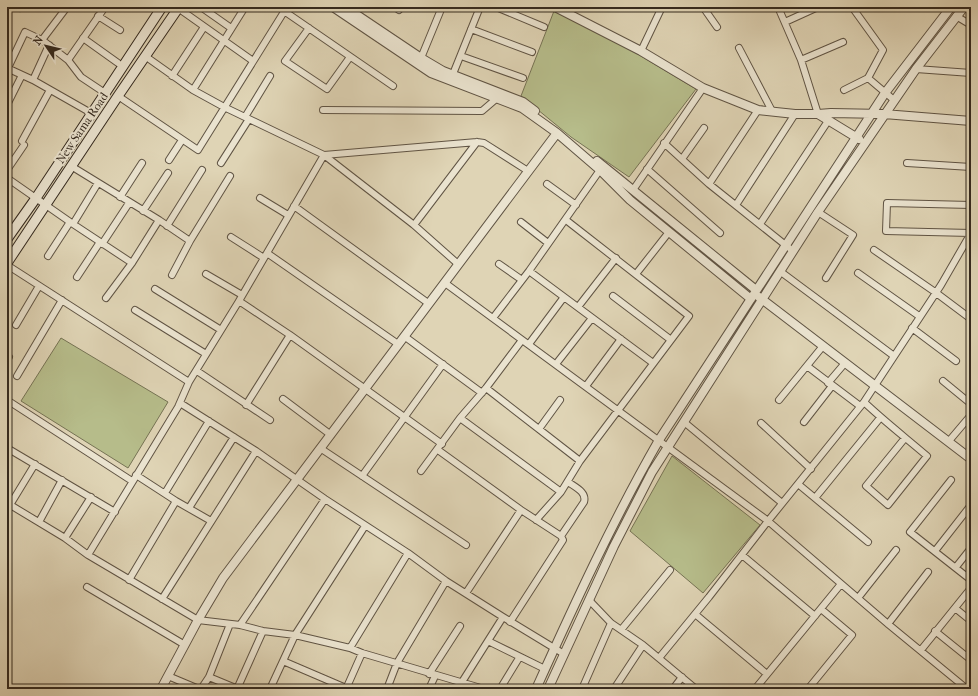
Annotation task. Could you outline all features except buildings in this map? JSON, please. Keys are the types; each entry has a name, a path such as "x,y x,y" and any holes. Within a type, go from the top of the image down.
{"main road":[{"name":"New Sama Road","path":"7,239 36,198 162,7"},
{"name":"New Sama Road","path":"7,264 45,204 179,7"}],"street":[{"path":"42,40 67,7"},
{"path":"68,60 105,7"},
{"path":"179,7 204,27 228,42 253,61"},
{"path":"201,7 232,28"},
{"path":"193,90 245,7"},
{"path":"333,7 431,73 522,108 557,133 600,170 630,200 669,232 762,299 971,459"},
{"path":"345,7 443,71 523,102 633,190 754,294"},
{"path":"395,7 399,10 401,7"},
{"path":"421,58 442,7"},
{"path":"453,74 480,7"},
{"path":"496,7 544,26"},
{"path":"555,7 641,51 703,88 758,110 795,114 884,114 971,121"},
{"path":"641,51 662,7"},
{"path":"703,7 717,27"},
{"path":"778,7 801,60 818,114 865,142"},
{"path":"784,22 818,7"},
{"path":"844,90 868,78 883,50 852,7"},
{"path":"536,689 602,546 630,491 659,440 885,93 951,7"},
{"path":"548,689 614,546 652,472 762,299 794,252 818,212 916,69 964,7"},
{"path":"118,96 198,150 286,9 309,28 393,86"},
{"path":"98,16 120,30"},
{"path":"956,16 971,25"},
{"path":"172,76 204,27"},
{"path":"309,28 285,61 328,90 350,57"},
{"path":"471,29 532,52"},
{"path":"91,113 33,80 7,68 25,32 49,45 68,60 81,77 105,93"},
{"path":"83,38 118,63"},
{"path":"801,60 843,42"},
{"path":"33,80 49,45"},
{"path":"739,48 772,111"},
{"path":"145,56 193,90 224,107 324,155 414,225 458,264"},
{"path":"461,56 522,78"},
{"path":"916,69 971,72"},
{"path":"7,105 22,75"},
{"path":"220,163 270,76"},
{"path":"868,78 894,100"},
{"path":"633,190 703,88"},
{"path":"7,170 23,143 50,90"},
{"path":"323,110 482,111 496,99"},
{"path":"709,184 758,110"},
{"path":"736,205 795,114"},
{"path":"760,224 828,121"},
{"path":"682,159 704,128"},
{"path":"160,689 223,578 557,133"},
{"path":"169,160 182,140"},
{"path":"324,155 477,142 484,143 528,171"},
{"path":"414,225 477,142"},
{"path":"664,143 709,184 794,252"},
{"path":"88,555 180,403 189,382 266,255 324,155"},
{"path":"120,196 142,163"},
{"path":"907,163 971,167"},
{"path":"71,166 159,220 190,241"},
{"path":"647,169 720,233"},
{"path":"167,226 202,170"},
{"path":"493,318 566,220 600,170"},
{"path":"143,211 168,173"},
{"path":"172,274 190,241 230,176"},
{"path":"7,178 71,223 132,263"},
{"path":"48,256 98,183"},
{"path":"547,184 576,205"},
{"path":"260,198 288,215"},
{"path":"78,277 130,203"},
{"path":"659,658 782,503 811,469 876,385 919,316 936,292 971,233 886,231 887,203 971,205"},
{"path":"294,206 428,303"},
{"path":"818,212 853,235 826,278"},
{"path":"106,298 132,263 159,220"},
{"path":"536,520 561,492 580,461 689,316 566,220"},
{"path":"521,222 548,243"},
{"path":"636,274 669,232"},
{"path":"231,237 266,255 398,344"},
{"path":"874,250 936,292 971,319"},
{"path":"578,308 616,258"},
{"path":"7,264 189,382"},
{"path":"499,264 522,280"},
{"path":"529,271 653,363"},
{"path":"781,272 894,356"},
{"path":"858,273 919,316"},
{"path":"206,274 442,444"},
{"path":"445,283 768,521 888,624 967,689"},
{"path":"16,325 40,286"},
{"path":"156,289 221,330"},
{"path":"613,296 671,340"},
{"path":"529,344 564,297"},
{"path":"17,376 62,300"},
{"path":"135,310 206,354"},
{"path":"556,364 592,318"},
{"path":"912,328 956,361"},
{"path":"246,404 290,335"},
{"path":"404,336 539,429 580,461"},
{"path":"586,386 621,339"},
{"path":"421,471 438,450 460,418 484,390 522,340"},
{"path":"779,400 823,346"},
{"path":"804,422 845,363"},
{"path":"362,476 443,364"},
{"path":"807,366 830,384 862,404 880,418 905,438 927,456 888,505 866,486 905,438"},
{"path":"197,371 270,420"},
{"path":"943,381 971,404"},
{"path":"283,399 331,435"},
{"path":"7,400 134,478 165,493 211,521"},
{"path":"539,429 560,400"},
{"path":"180,403 256,450 325,499 408,553 446,581 564,654"},
{"path":"949,441 971,415"},
{"path":"460,418 561,492"},
{"path":"815,498 880,418"},
{"path":"165,493 209,421"},
{"path":"684,422 782,503"},
{"path":"761,423 811,469"},
{"path":"189,508 234,436"},
{"path":"7,448 115,512"},
{"path":"320,448 466,545"},
{"path":"162,599 256,450"},
{"path":"438,450 521,510 561,536 563,540 510,622"},
{"path":"35,464 8,504 65,538 88,555 198,620 240,625 263,631 295,635 350,648 432,675 484,689"},
{"path":"38,522 62,480"},
{"path":"951,480 910,532 971,580"},
{"path":"561,536 584,502 585,498 585,495 582,492 568,482"},
{"path":"798,484 868,542"},
{"path":"65,538 91,497"},
{"path":"240,625 325,499"},
{"path":"129,580 176,501"},
{"path":"935,551 971,505"},
{"path":"466,593 521,510"},
{"path":"270,689 295,635 365,526"},
{"path":"956,567 971,548"},
{"path":"858,598 896,550"},
{"path":"350,648 408,553"},
{"path":"742,555 815,616"},
{"path":"621,630 670,570"},
{"path":"888,624 928,572"},
{"path":"387,689 397,663 446,581"},
{"path":"755,689 841,584"},
{"path":"88,587 185,645"},
{"path":"921,650 971,588"},
{"path":"589,600 610,623 659,658 696,689"},
{"path":"955,608 971,621"},
{"path":"808,689 852,635 821,609"},
{"path":"695,614 766,674"},
{"path":"462,682 503,617"},
{"path":"582,689 610,623"},
{"path":"168,676 200,689 209,677 230,624"},
{"path":"429,689 432,675 460,626"},
{"path":"209,677 237,689 263,631"},
{"path":"935,631 971,660"},
{"path":"488,641 544,670"},
{"path":"614,689 643,646"},
{"path":"283,661 346,688 362,653"},
{"path":"500,689 519,658"},
{"path":"673,689 682,677"}],"green space":[{"path":"554,11 626,47 696,89 629,177 571,137 521,96"},
{"path":"61,338 168,402 128,468 21,401"},
{"path":"672,456 760,525 703,593 630,531"}]}
